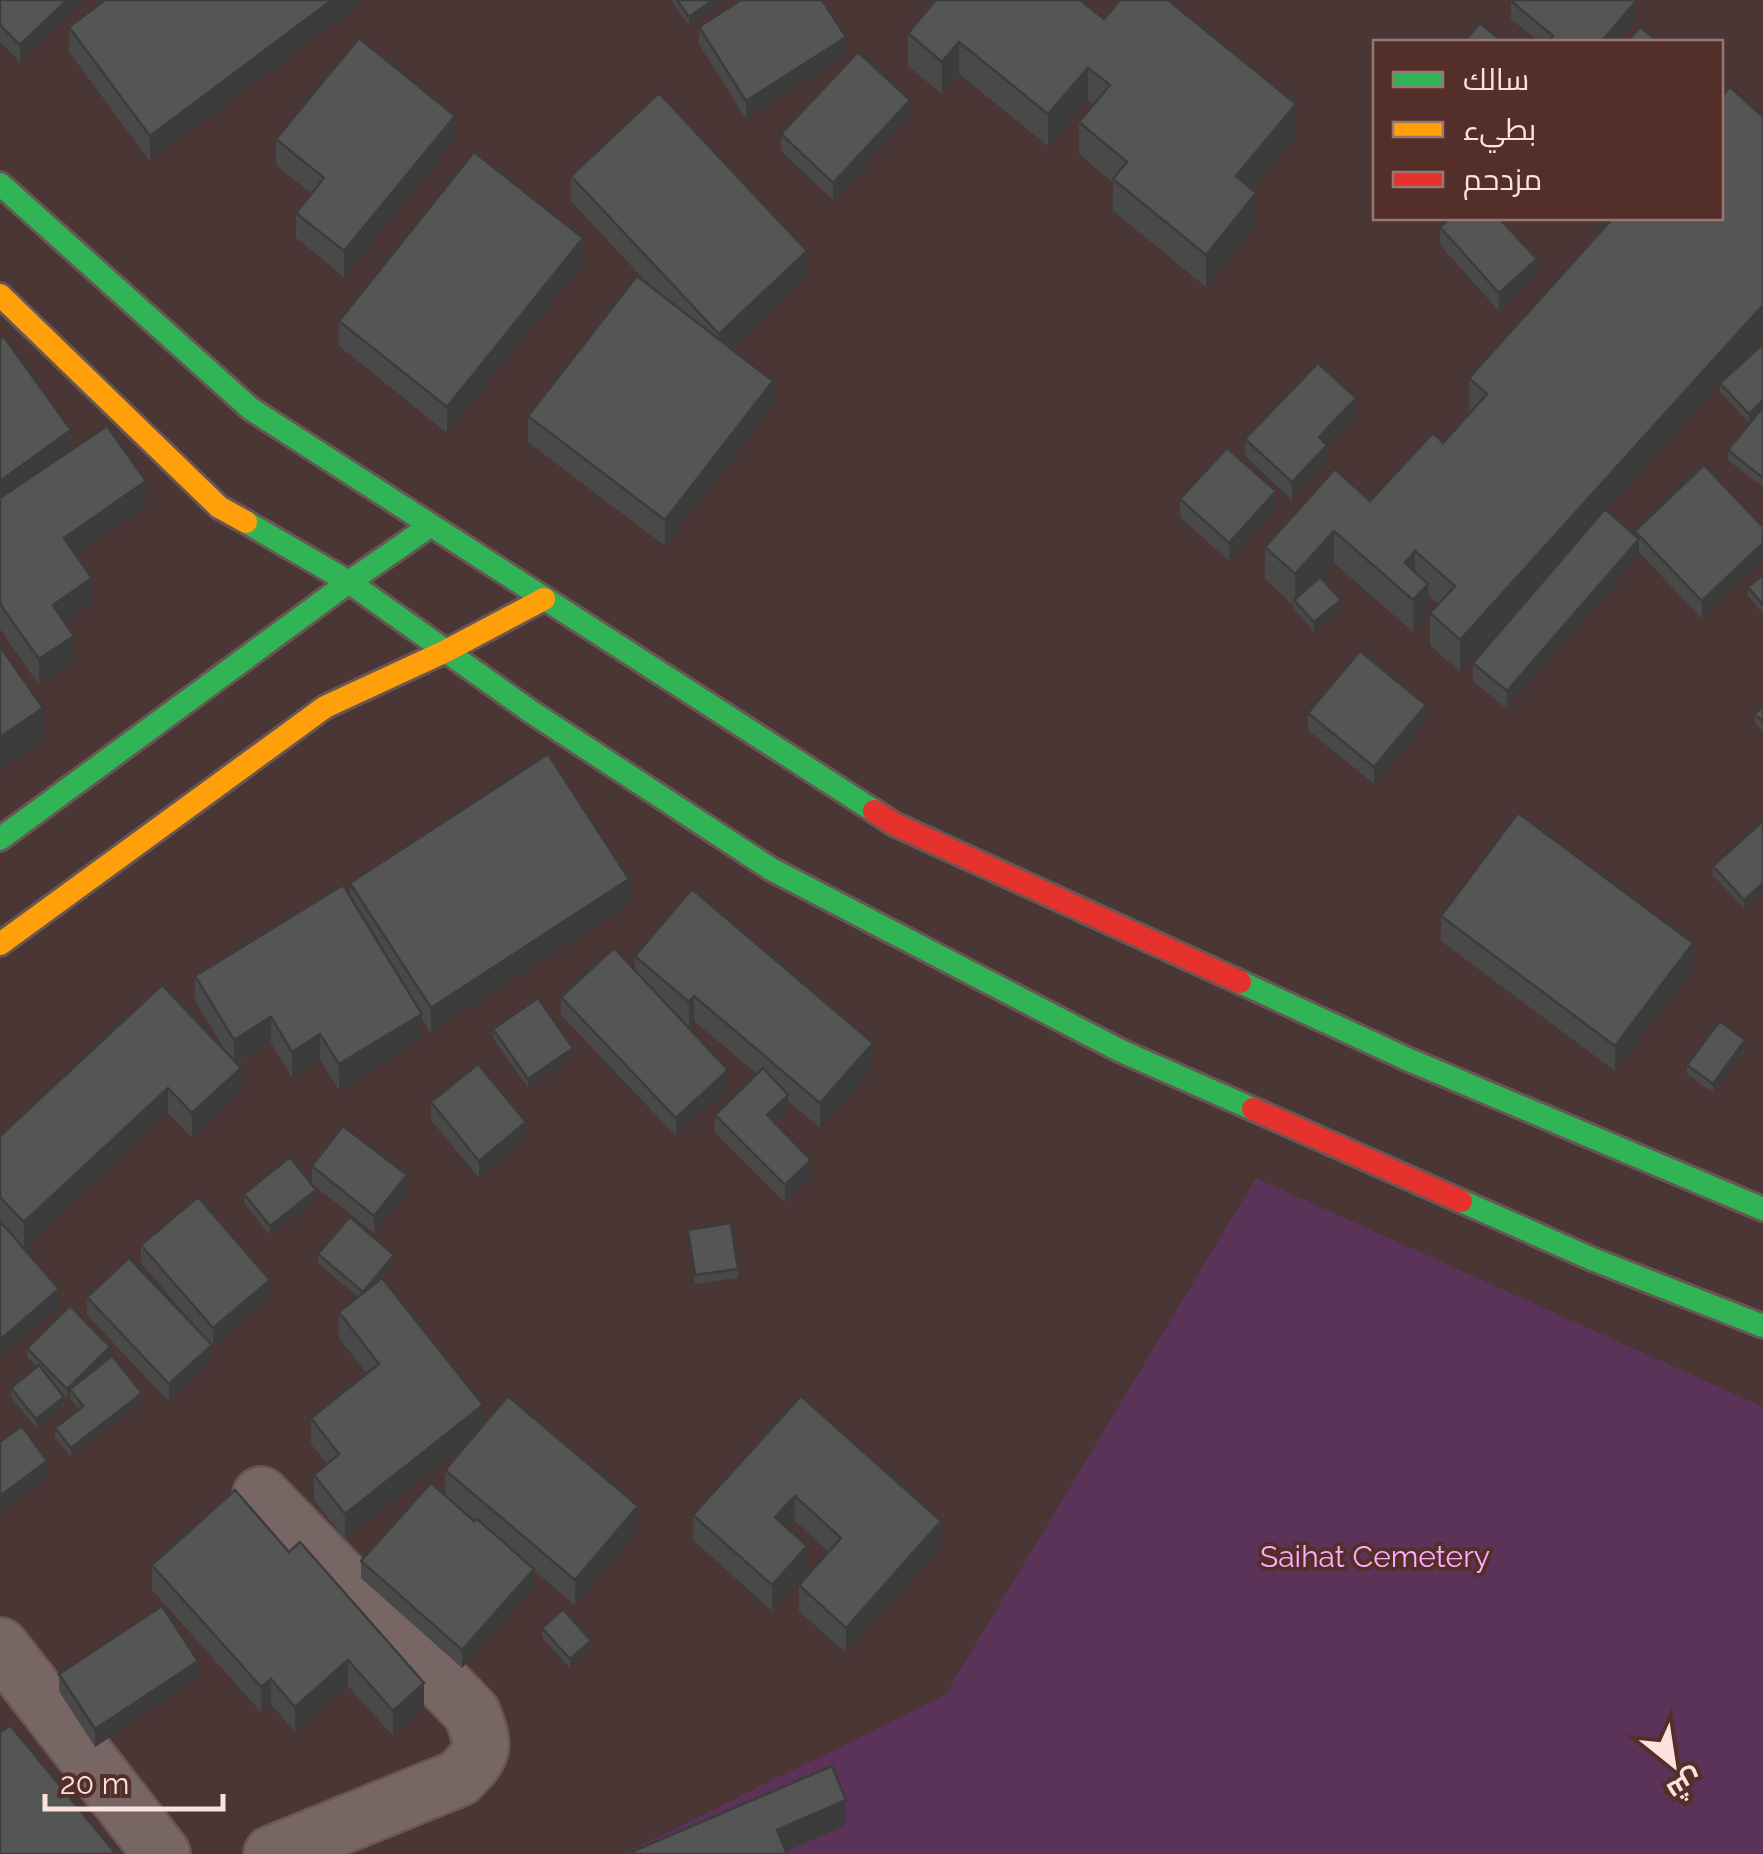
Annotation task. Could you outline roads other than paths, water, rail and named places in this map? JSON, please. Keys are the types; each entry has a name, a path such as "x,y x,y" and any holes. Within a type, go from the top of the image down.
{"street":[{"path":"0,184 250,409 894,824 1408,1060 1763,1209"},
{"path":"0,295 219,507 349,582 530,711 771,869 1121,1051 1592,1258 1763,1326"},
{"path":"0,839 430,526"},
{"path":"0,944 325,707 544,598"},
{"path":"261,1495 472,1713 481,1738 478,1759 459,1778 272,1854"},
{"path":"0,1646 162,1854"}],"park label":[{"name":"Saihat Cemetery","path":"1375,1557"}]}
